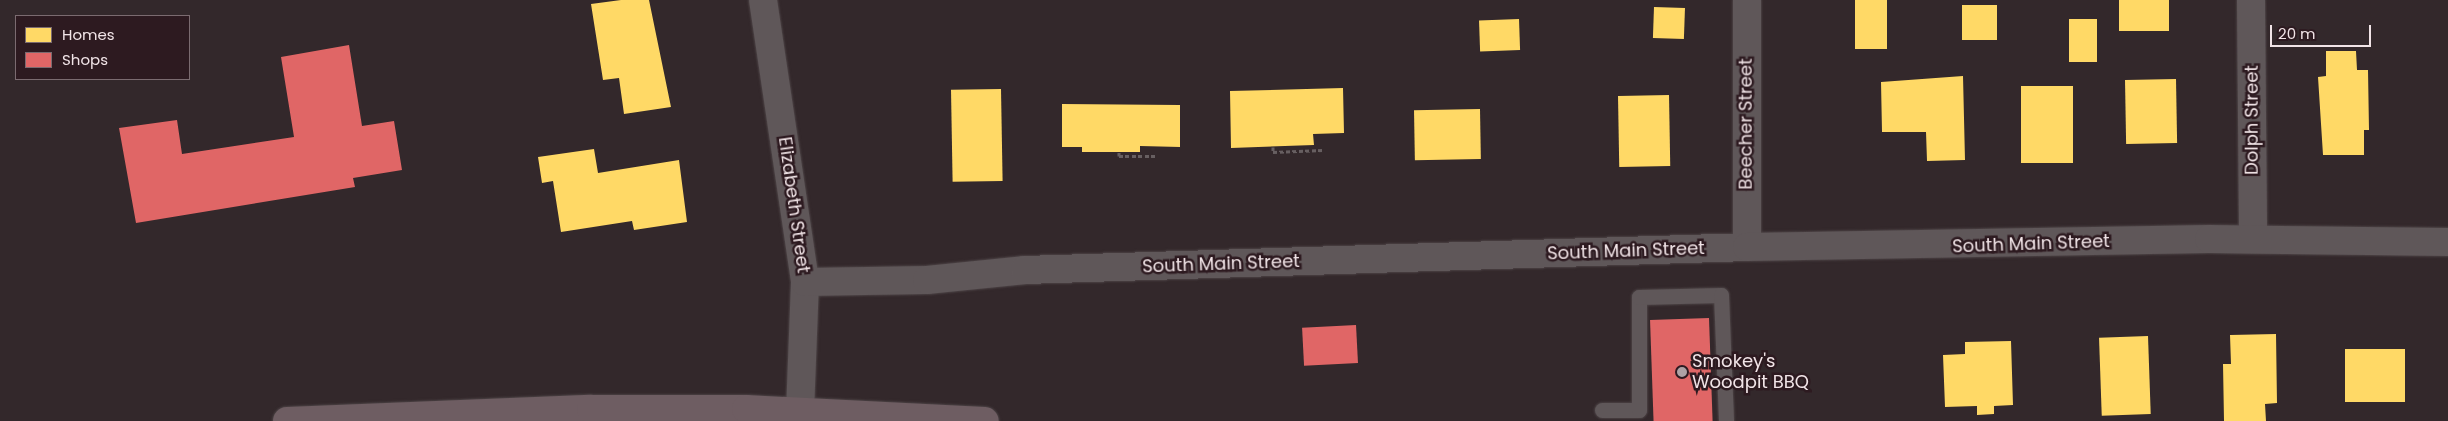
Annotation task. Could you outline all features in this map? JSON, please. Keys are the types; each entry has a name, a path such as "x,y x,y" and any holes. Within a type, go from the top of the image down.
{"highway":[{"path":"287,421 582,409 800,411 985,421"}],"street":[{"name":"Elizabeth Street","path":"763,0 805,282 800,411"},
{"name":"Beecher Street","path":"1747,0 1747,247"},
{"name":"Dolph Street","path":"2251,0 2253,239"},
{"name":"South Main Street","path":"805,282 927,280 1025,270 1747,247 2253,239 2448,242"}],"lane":[{"path":"1602,410 1639,410 1639,297 1721,295 1726,421"}],"path":[{"path":"1273,147 1273,152 1324,150"},
{"path":"1119,152 1118,156 1158,156"}],"building: Homes":[{"path":"621,0 649,0 671,107 624,114 619,78 603,80 591,4"},
{"path":"1855,0 1887,0 1887,49 1855,49"},
{"path":"2119,0 2169,0 2169,31 2119,31"},
{"path":"1962,5 1997,5 1997,40 1962,40"},
{"path":"1654,7 1685,8 1684,39 1653,38"},
{"path":"1519,19 1520,50 1480,51 1479,20"},
{"path":"2069,19 2097,19 2097,62 2069,62"},
{"path":"2326,51 2356,51 2357,70 2368,70 2369,130 2364,130 2364,155 2323,155 2318,77 2326,76"},
{"path":"1963,76 1965,160 1927,161 1926,132 1882,132 1881,82"},
{"path":"2176,79 2177,143 2126,144 2125,80"},
{"path":"2021,86 2073,86 2073,163 2021,163"},
{"path":"1343,88 1344,133 1313,134 1314,145 1231,148 1230,91"},
{"path":"1001,89 1003,181 953,182 951,90"},
{"path":"1669,95 1670,166 1619,167 1618,96"},
{"path":"1062,104 1180,105 1180,147 1140,146 1140,152 1082,152 1082,147 1062,147"},
{"path":"1480,109 1481,159 1415,160 1414,110"},
{"path":"594,149 598,173 679,160 687,222 634,230 632,221 561,232 553,181 542,183 538,157"},
{"path":"2276,334 2277,403 2265,404 2266,421 2224,421 2223,364 2231,364 2230,335"},
{"path":"2148,336 2151,414 2102,416 2099,338"},
{"path":"2011,341 2013,405 1994,406 1994,414 1977,415 1977,406 1945,407 1943,355 1965,354 1965,342"},
{"path":"2345,349 2405,349 2405,402 2345,402"}],"building: Shops":[{"path":"349,45 362,126 394,121 402,170 353,178 355,187 136,223 119,128 177,120 182,154 294,137 281,57"},
{"path":"1709,318 1713,421 1654,421 1650,320"},
{"path":"1356,325 1358,363 1304,366 1302,328"}],"place":[{"name":"Smokey's Woodpit BBQ","path":"1682,372"}]}
